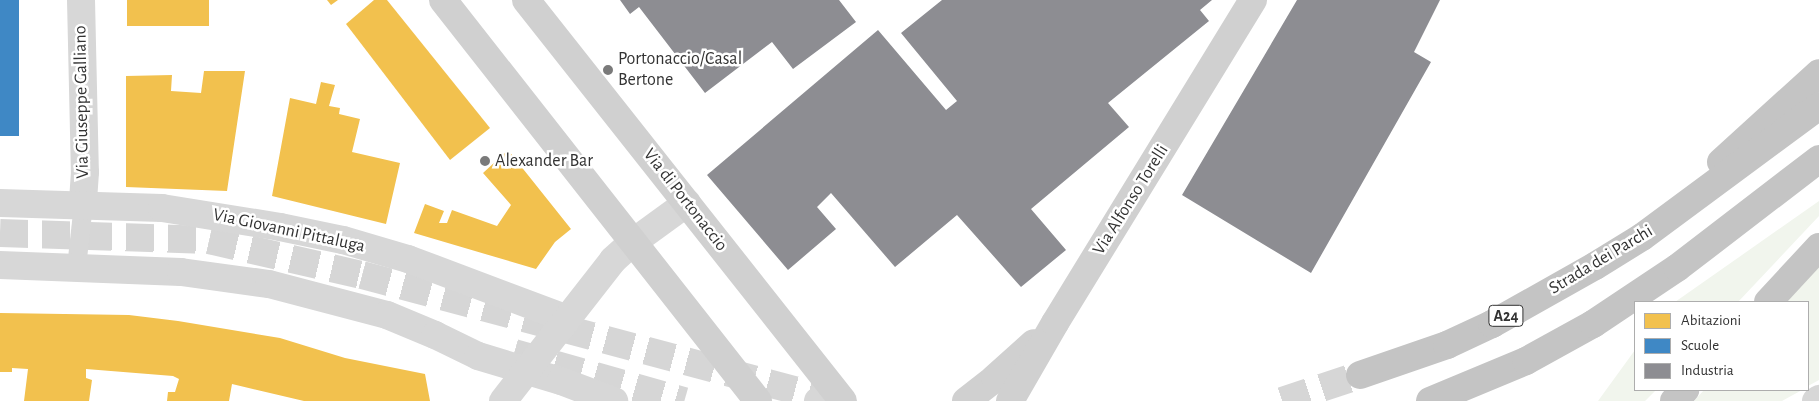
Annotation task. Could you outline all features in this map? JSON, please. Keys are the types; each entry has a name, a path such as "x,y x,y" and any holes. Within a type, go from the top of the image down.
{"highway":[{"path":"1642,237 1757,127 1819,73"},
{"name":"Strada dei Parchi","path":"1360,375 1447,345 1492,324 1595,266 1642,237 1819,106"},
{"path":"1430,401 1526,361 1599,320 1677,268 1819,159"},
{"path":"1769,301 1819,247"},
{"path":"1674,401 1684,391"}],"main road":[{"path":"443,0 758,401"},
{"name":"Via di Portonaccio","path":"526,0 687,202 831,397"},
{"path":"1233,0 1233,34"},
{"name":"Via Alfonso Torelli","path":"1010,401 1055,323 1253,0"},
{"path":"966,401 1012,364 1055,323"},
{"path":"1031,401 1055,323"},
{"path":"831,397 860,401"}],"street":[{"name":"Via Giuseppe Galliano","path":"81,0 83,204"},
{"path":"503,401 528,371 565,318 598,276 632,243 687,202"},
{"name":"Via Giovanni Pittaluga","path":"0,203 83,204 179,210 256,222 343,240 408,259 565,318"},
{"path":"0,265 209,274 301,291 387,316 435,335 478,356 614,401"}],"lane":[{"path":"76,267 83,204"}],"shaded area":[{"path":"1819,201 1819,216 1739,301 1676,301"},
{"path":"1819,266 1819,380 1809,385 1809,301 1786,301"},
{"path":"1634,351 1634,391 1655,391 1645,401 1598,401"},
{"path":"1703,391 1800,391 1782,401 1694,401"}],"building: Abitazioni":[{"path":"127,0 209,0 209,26 127,26"},
{"path":"327,0 338,0 331,5"},
{"path":"374,0 387,0 490,128 450,160 346,24"},
{"path":"204,71 245,71 227,191 126,187 126,76 172,75 171,91 201,93"},
{"path":"321,82 335,85 329,106 340,108 339,114 360,119 352,152 400,163 386,224 272,196 290,98 316,104"},
{"path":"508,150 571,229 555,242 536,269 414,233 425,204 444,211 439,223 447,223 452,210 497,226 511,205 483,173"},
{"path":"0,313 129,315 280,338 345,358 425,374 430,401 304,401 232,384 229,401 167,401 168,392 175,392 179,379 173,376 86,369 86,378 92,380 89,401 24,401 28,369 12,368 12,372 0,372"}],"building: Scuole":[{"path":"0,0 19,0 19,136 0,136"}],"building: Industria":[{"path":"620,0 839,0 856,22 793,69 772,42 705,93 639,7 630,14"},
{"path":"942,0 1212,0 1200,10 1209,21 1108,103 1129,127 1031,209 1066,250 1021,287 957,215 895,267 831,193 817,207 836,229 788,270 707,175 878,30 946,110 957,101 901,33"},
{"path":"1297,0 1440,0 1414,52 1431,62 1311,273 1182,195"}],"tunnel":[{"path":"0,233 209,240 362,275 834,401"},
{"path":"514,353 684,401"},
{"path":"1282,401 1360,375"}],"place":[{"name":"Portonaccio/Casal Bertone","path":"608,70"},
{"name":"Alexander Bar","path":"485,161"}]}
